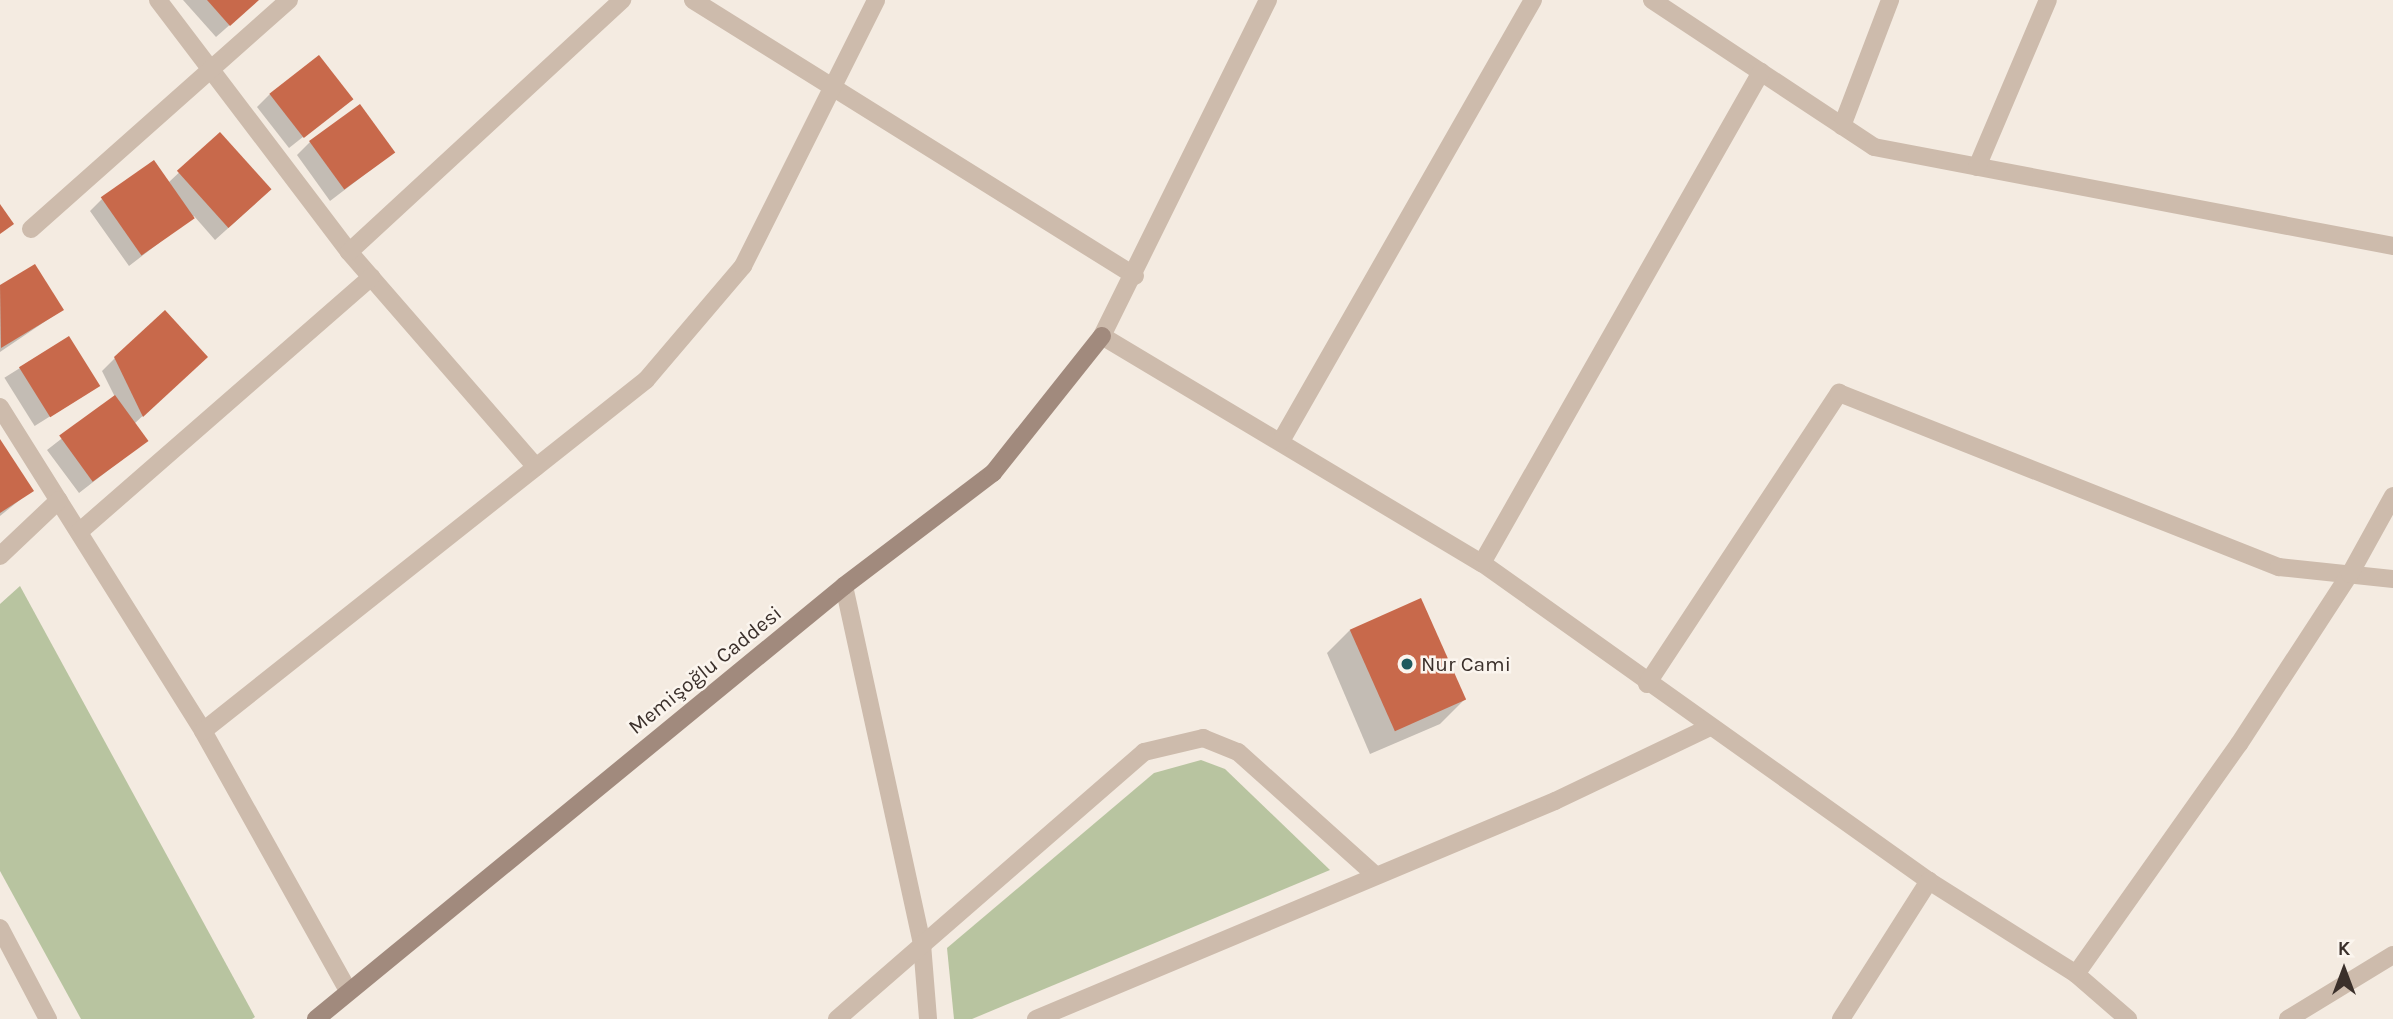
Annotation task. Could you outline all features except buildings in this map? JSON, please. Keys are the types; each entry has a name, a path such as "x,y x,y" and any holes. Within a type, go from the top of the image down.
{"street":[{"path":"158,0 349,252 536,467"},
{"path":"31,229 289,0"},
{"path":"349,252 622,0"},
{"path":"693,0 1135,276"},
{"path":"203,731 646,380 743,266 876,0"},
{"path":"1268,0 1135,276 1102,336 1482,564 1647,684 1929,881 2076,974 2128,1019"},
{"path":"1281,441 1533,0"},
{"path":"1652,0 1874,147 2393,246"},
{"path":"1842,126 1890,0"},
{"path":"1977,167 2048,0"},
{"path":"1482,564 1760,72"},
{"path":"79,532 371,277"},
{"name":"Memişoğlu Caddesi","path":"316,1019 347,989 844,586 993,473 1102,336"},
{"path":"1647,684 1839,393 2279,567 2393,579"},
{"path":"0,407 203,731 347,989"},
{"path":"2076,974 2239,744 2350,574 2393,496"},
{"path":"0,556 59,500"},
{"path":"844,586 922,944 928,1019"},
{"path":"1035,1019 1555,801 1710,727"},
{"path":"837,1019 1143,752 1203,737 1238,752 1375,875"},
{"path":"1841,1019 1929,881"},
{"path":"0,928 48,1019"},
{"path":"2288,1019 2393,955"}],"green space":[{"path":"20,586 255,1017 252,1019 81,1019 0,871 0,604"},
{"path":"1201,760 1225,769 1330,870 972,1019 954,1019 947,948 1154,773"}],"place":[{"name":"Nur Cami","path":"1407,664"}]}
